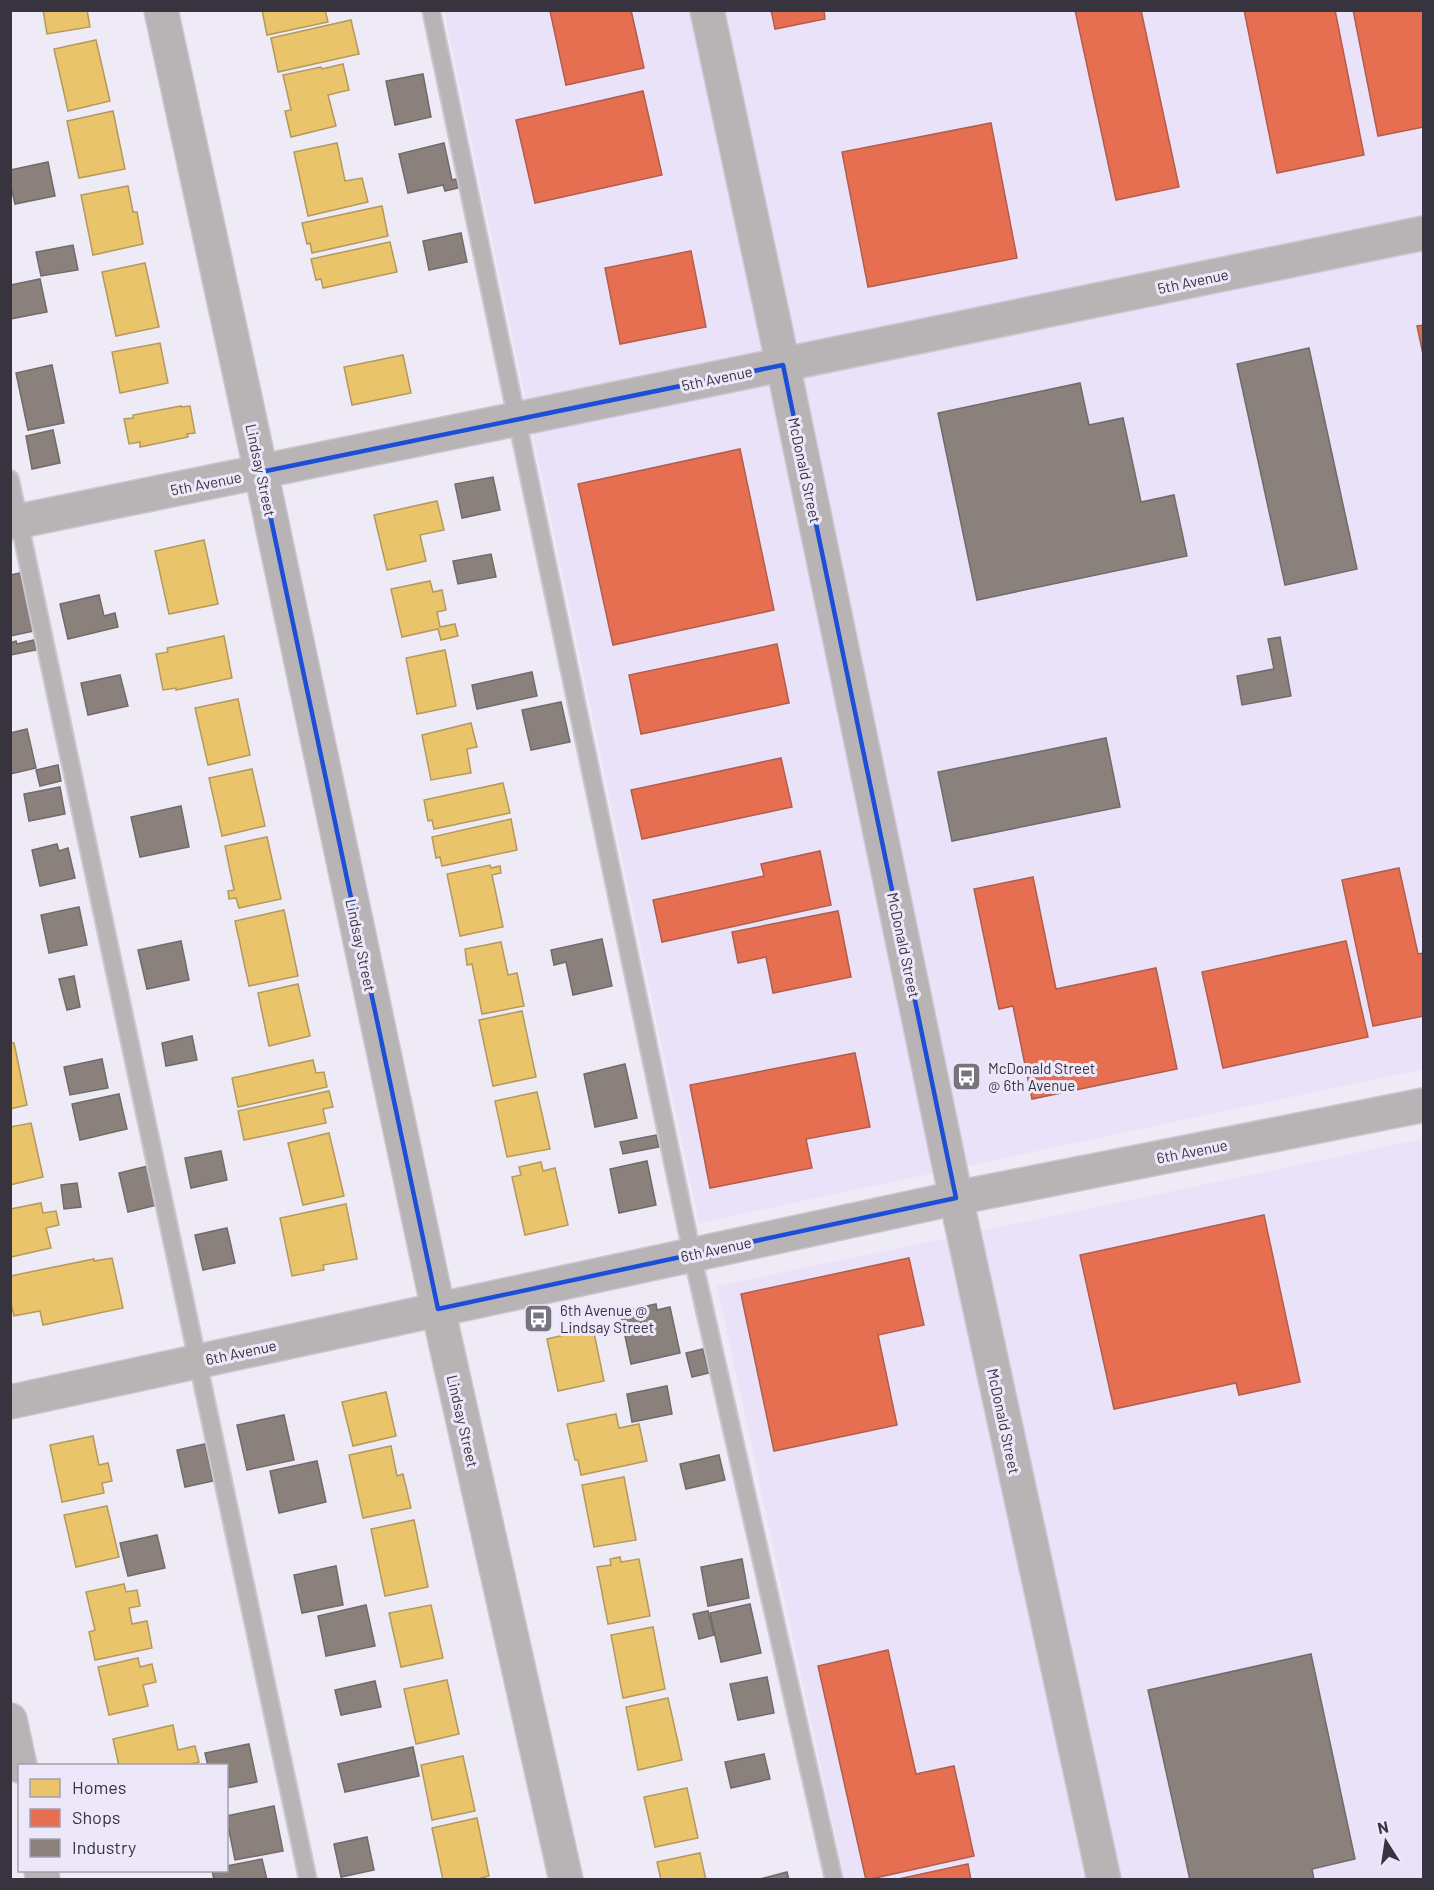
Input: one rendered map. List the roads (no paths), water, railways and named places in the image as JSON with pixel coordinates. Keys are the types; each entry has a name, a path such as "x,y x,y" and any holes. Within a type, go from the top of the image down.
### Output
{"street":[{"name":"Lindsay Street","path":"161,10 438,1309 566,1880"},
{"name":"McDonald Street","path":"707,10 956,1198 1104,1880"},
{"name":"5th Avenue","path":"15,522 1424,233"},
{"name":"6th Avenue","path":"10,1402 956,1198 1424,1105"},
{"path":"10,1720 20,1764"}],"lane":[{"path":"431,10 692,1254 834,1880"},
{"path":"10,479 15,522 199,1361 308,1880"}],"place":[{"name":"McDonald Street @ 6th Avenue","path":"967,1077"},
{"name":"6th Avenue @ Lindsay Street","path":"539,1319"}]}
